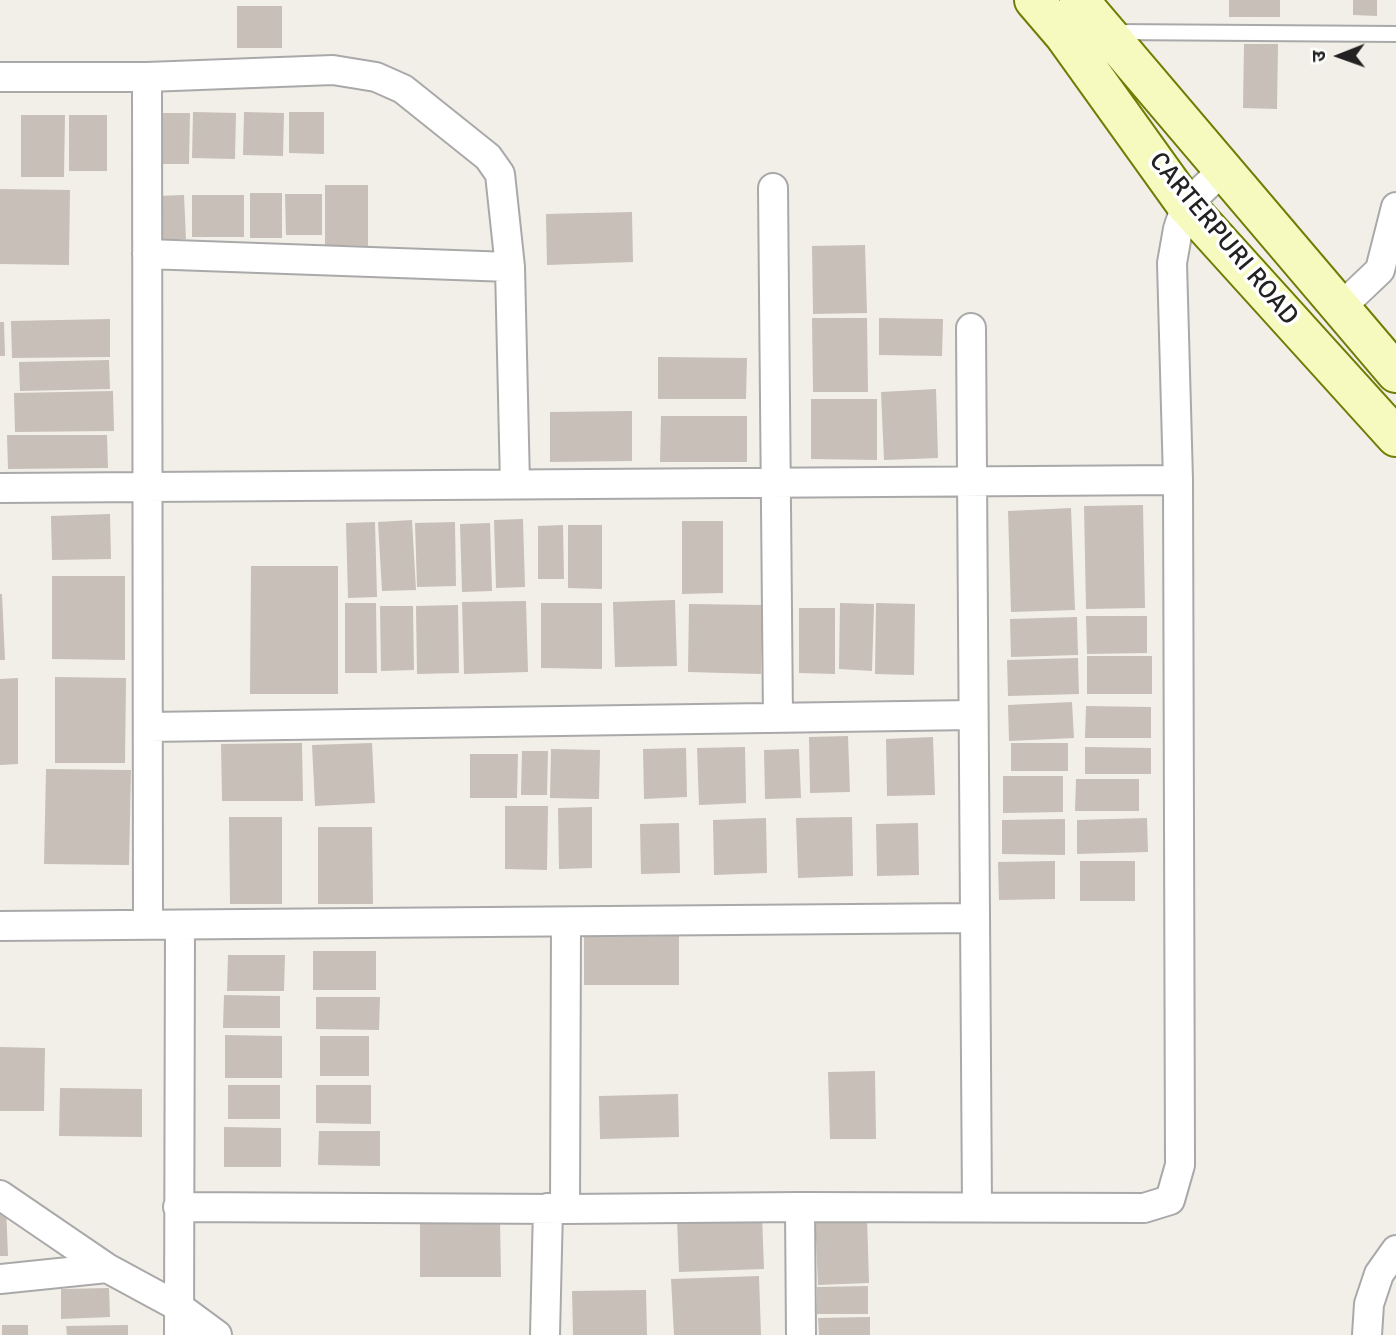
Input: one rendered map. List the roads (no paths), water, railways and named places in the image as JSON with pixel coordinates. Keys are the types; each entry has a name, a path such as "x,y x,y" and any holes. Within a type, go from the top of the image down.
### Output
{"main road":[{"name":"CARTERPURI ROAD","path":"1034,0 1064,35 1186,205 1396,437"},
{"name":"CARTERPURI ROAD","path":"1079,0 1396,373"}],"street":[{"path":"0,77 333,70 376,77 402,89 488,157 500,174 510,267 515,484"},
{"path":"147,76 148,925"},
{"path":"178,1207 1144,1208 1170,1200 1180,1165 1178,480 1172,263 1178,229 1186,205 1222,171"},
{"path":"773,188 778,718"},
{"path":"1340,308 1380,270 1396,207"},
{"path":"147,254 510,267"},
{"path":"971,328 977,1207"},
{"path":"0,488 1178,480"},
{"path":"148,727 973,715"},
{"path":"0,926 975,918"},
{"path":"545,1335 557,1209 566,922"},
{"path":"179,1335 180,925"},
{"path":"0,1195 107,1268 179,1307 217,1335"},
{"path":"800,1207 801,1335"},
{"path":"1367,1335 1370,1304 1379,1274 1396,1250"},
{"path":"0,1279 107,1268"}],"lane":[{"path":"1107,32 1396,34"}]}
